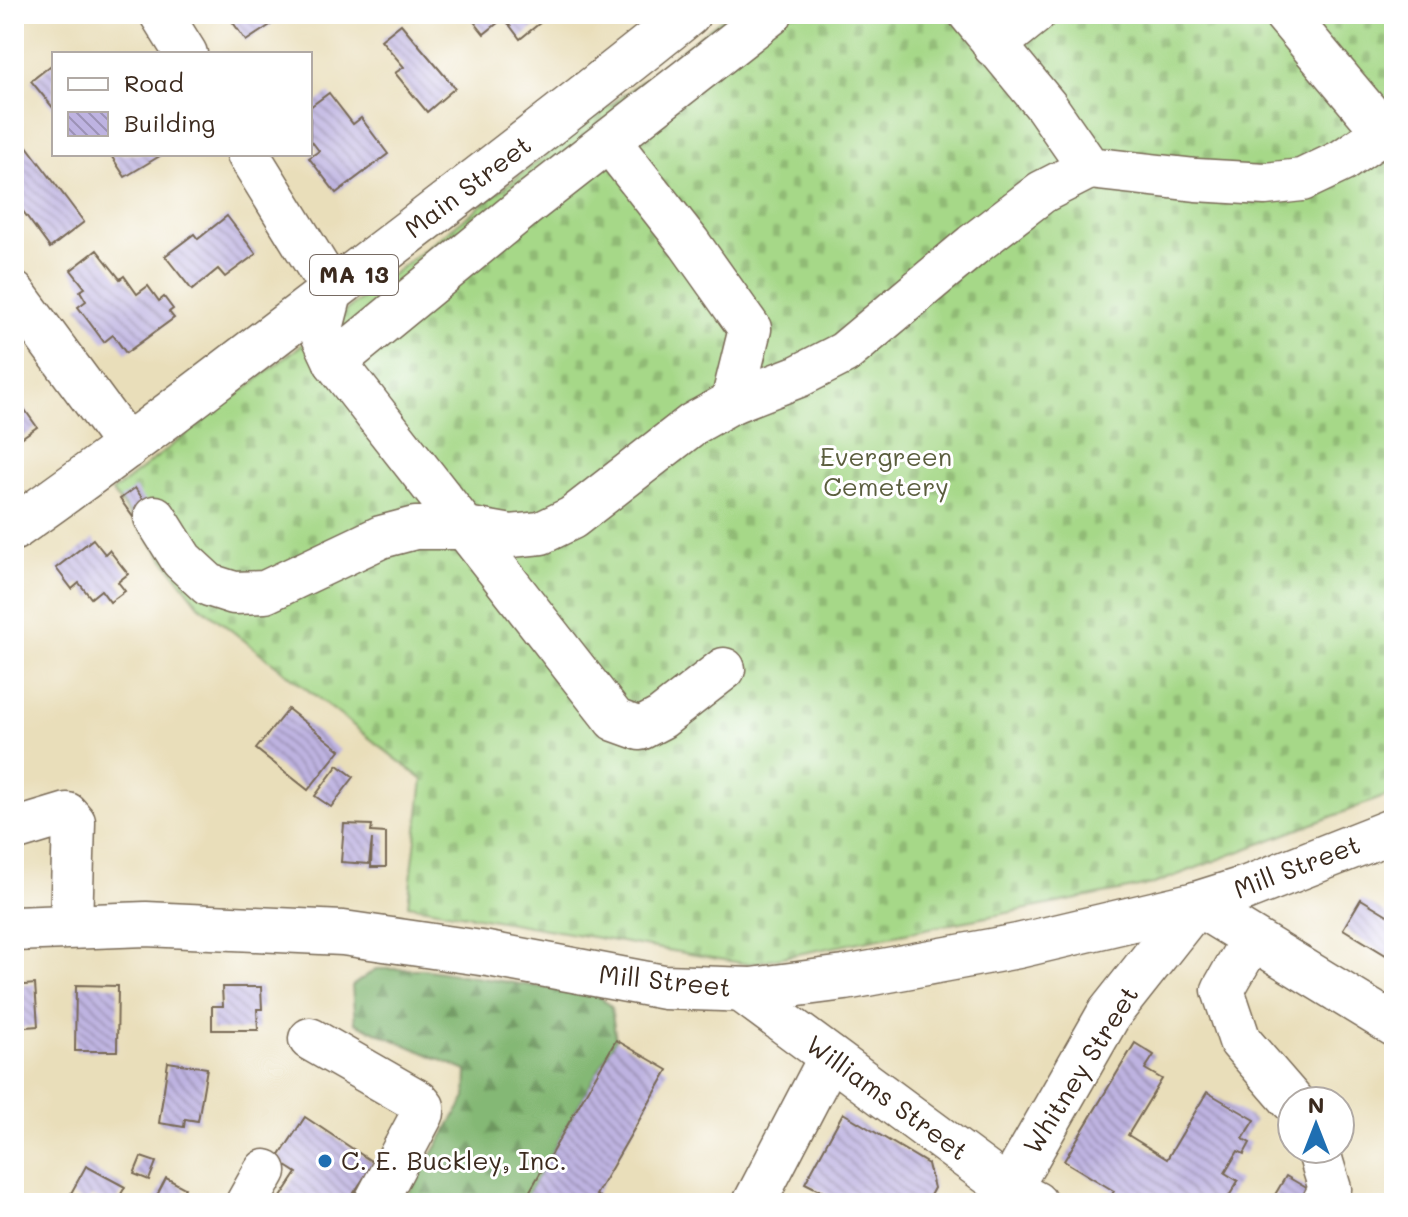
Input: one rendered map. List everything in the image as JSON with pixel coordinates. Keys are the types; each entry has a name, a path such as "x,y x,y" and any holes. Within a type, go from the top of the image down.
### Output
{"main road":[{"name":"Main Street","path":"14,528 128,447 565,113 688,14"},
{"name":"Mill Street","path":"14,929 146,924 343,933 488,954 664,987 740,990 845,978 993,951 1196,904 1247,888 1394,830"},
{"name":"Whitney Street","path":"1015,1198 1109,1014 1196,904"}],"street":[{"path":"161,14 185,52"},
{"path":"335,362 426,285 771,14"},
{"path":"1034,14 982,30 1046,106 1089,168"},
{"path":"155,517 182,560 209,585 234,593 265,592 381,537 415,528 466,528 511,536 541,533 572,518 693,424 732,402 799,376 844,353 973,245 1042,192 1089,168 1196,180 1251,183 1302,180 1342,161 1391,128 1285,14"},
{"path":"609,141 689,243 750,329 799,376"},
{"path":"249,156 332,290 321,332 335,362 615,720 640,729 661,718 724,669"},
{"path":"14,293 128,447"},
{"path":"732,402 750,329"},
{"path":"14,830 67,814 74,822 71,925"},
{"path":"1196,904 1394,1025"},
{"path":"1252,939 1223,990 1240,1041 1278,1085"},
{"name":"Williams Street","path":"740,990 1015,1198"},
{"path":"310,1039 418,1101 423,1107 423,1113 375,1203"},
{"path":"754,1203 830,1057"},
{"path":"1323,1165 1330,1189 1323,1203"}],"green space":[{"name":"Evergreen Cemetery","path":"728,14 1394,14 1394,793 1154,884 747,964 408,905 423,780 199,605 112,492"},
{"path":"376,969 422,969 599,996 611,1007 616,1040 523,1203 403,1203 466,1098 467,1071 355,1023 352,986"}],"building":[{"path":"227,14 287,14 246,41"},
{"path":"468,14 551,14 520,39 504,18 484,34"},
{"path":"401,24 455,88 427,112 395,73 404,67 381,40"},
{"path":"52,65 52,107 31,81"},
{"path":"329,93 353,124 361,118 388,154 336,193 309,158 319,151 312,142 312,106"},
{"path":"26,145 84,222 50,248 14,199 14,154"},
{"path":"111,156 160,156 125,177"},
{"path":"227,216 256,254 225,277 218,269 192,290 165,256 194,234 198,239"},
{"path":"97,250 120,279 124,276 137,294 148,286 159,301 164,297 173,309 169,312 174,318 126,353 113,335 104,342 78,307 86,301 80,291 85,288 71,270"},
{"path":"18,400 37,427 14,443 14,403"},
{"path":"135,488 148,506 133,517 120,499"},
{"path":"93,539 105,554 109,550 128,574 118,582 125,591 110,602 101,590 91,598 79,583 72,589 56,568"},
{"path":"288,709 340,750 308,790 256,749"},
{"path":"338,765 354,777 331,807 315,796"},
{"path":"344,824 372,825 371,832 386,833 386,867 371,867 372,839 369,864 341,862"},
{"path":"1361,899 1394,919 1394,960 1343,929"},
{"path":"35,984 38,1026 14,1028 14,986"},
{"path":"76,985 118,986 117,1051 75,1051"},
{"path":"222,987 261,987 262,1009 257,1009 258,1030 212,1030 212,1006 223,1006"},
{"path":"616,1040 668,1070 596,1195 611,1203 523,1203"},
{"path":"1135,1043 1154,1055 1145,1069 1162,1079 1128,1135 1167,1159 1207,1092 1255,1120 1243,1139 1250,1143 1244,1154 1238,1151 1225,1173 1238,1181 1225,1203 1118,1203 1110,1198 1114,1191 1064,1161"},
{"path":"168,1062 207,1068 198,1121 185,1119 184,1127 159,1123"},
{"path":"843,1113 928,1164 934,1188 926,1203 824,1203 829,1195 805,1183"},
{"name":"C. E. Buckley, Inc.","path":"305,1117 374,1163 347,1203 337,1198 334,1203 277,1203 297,1173 277,1160"},
{"path":"141,1157 156,1162 149,1180 134,1174"},
{"path":"86,1166 125,1187 116,1203 106,1203 92,1196 86,1203 70,1195"},
{"path":"1286,1176 1315,1193 1309,1203 1270,1203"},
{"path":"166,1178 185,1188 183,1191 205,1203 153,1203"}],"place":[{"name":"C. E. Buckley, Inc.","path":"325,1161"}]}
